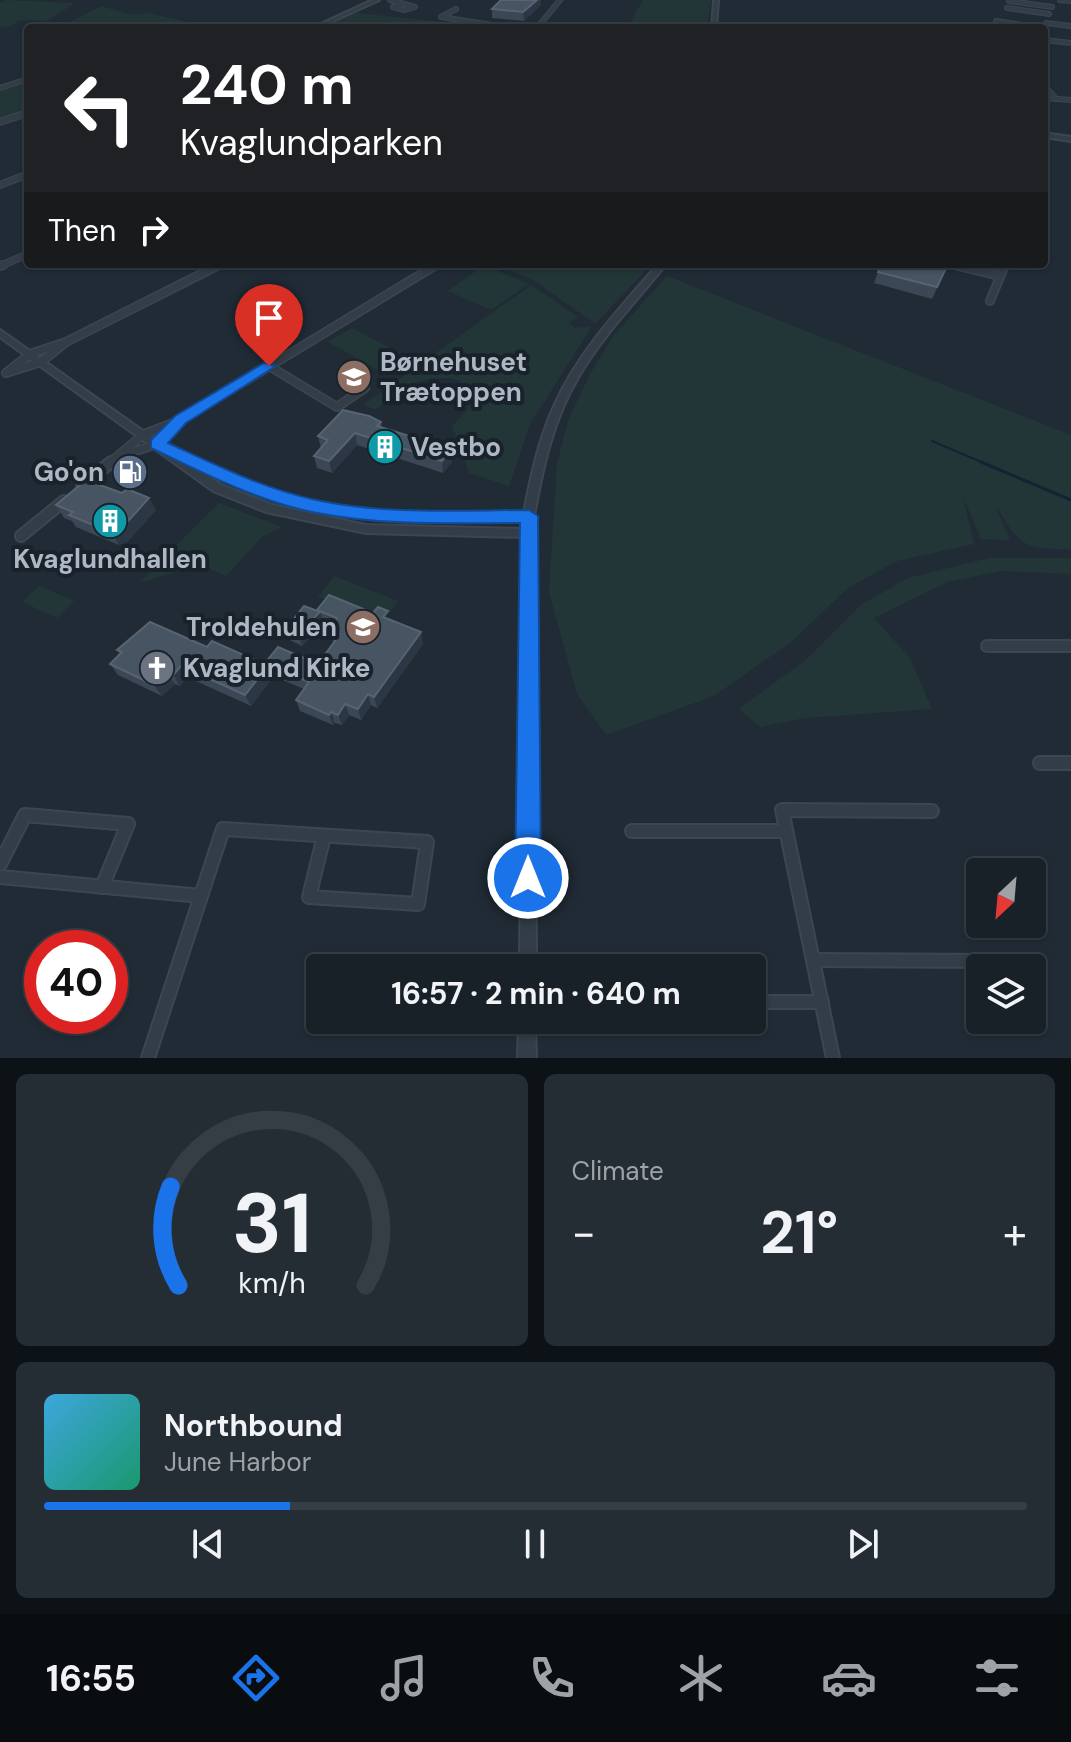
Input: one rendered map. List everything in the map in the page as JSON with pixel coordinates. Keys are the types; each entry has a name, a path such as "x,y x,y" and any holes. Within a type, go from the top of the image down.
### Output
{"street":[{"path":"323,24 375,0"},
{"path":"390,0 402,3 409,0"},
{"path":"540,24 560,0"},
{"path":"714,24 716,0"},
{"path":"1045,24 1054,0"},
{"path":"1060,0 1071,1"},
{"path":"1009,1 1052,7"},
{"path":"1007,8 1049,14"},
{"path":"456,9 441,17 488,24"},
{"path":"476,22 481,18"},
{"path":"996,21 1025,24"},
{"path":"1048,26 1071,26"},
{"path":"1048,40 1069,43 1071,50"},
{"path":"0,88 24,80"},
{"path":"1048,90 1056,99"},
{"path":"1048,98 1071,100"},
{"path":"0,122 24,114"},
{"path":"1048,136 1071,139"},
{"path":"0,185 24,176"},
{"path":"0,266 24,256"},
{"path":"3,375 30,354 66,342 213,268"},
{"path":"21,536 121,457 144,434 181,420 430,268"},
{"path":"528,954 529,516 538,461 560,397 603,330 658,268"},
{"path":"967,268 1000,276"},
{"path":"990,301 1003,268"},
{"path":"0,333 217,488 270,509 321,522 408,532 529,533"},
{"path":"3,375 41,362 66,342"},
{"path":"269,366 337,407 365,388"},
{"path":"162,447 181,420"},
{"path":"121,457 162,447 243,484 315,506 386,516 529,516"},
{"path":"987,646 1071,646"},
{"path":"1040,763 1071,763"},
{"path":"833,1058 782,810 932,811"},
{"path":"0,864 25,815 128,824 102,887"},
{"path":"148,1058 223,829 427,842 418,904 309,897 324,836"},
{"path":"632,831 786,831"},
{"path":"0,877 201,896"},
{"path":"813,960 966,961"},
{"path":"766,1002 822,1002"},
{"path":"527,1034 527,1058"}],"green space":[{"path":"6,0 75,3 47,21 20,20 9,27 0,26 0,3"},
{"path":"643,0 711,0 708,24 629,24"},
{"path":"101,6 132,15 147,13 198,24 62,24"},
{"path":"356,13 464,24 332,24"},
{"path":"24,81 24,112 0,120 0,89"},
{"path":"480,268 491,268 529,284 491,310 448,291"},
{"path":"504,268 648,268 595,324 535,281"},
{"path":"667,276 1071,435 1071,550 1041,548 1024,542 1011,530 995,505 1010,540 981,539 963,497 974,544 897,561 848,588 791,642 714,696 606,735 577,694 549,592 557,463 569,418 590,374 614,335"},
{"path":"531,285 578,317 569,322 575,328 592,326 529,426 509,486 469,473 452,426 468,409 472,397 460,381 447,378 425,380 405,389 376,410 363,405"},
{"path":"352,328 409,358 385,374 328,342"},
{"path":"219,503 282,527 262,537 226,576 201,565 139,583"},
{"path":"989,558 1071,558 1071,574 1003,571 947,582 874,618 910,658 932,709 805,718 760,727 739,709 807,659 862,604 908,578"},
{"path":"334,576 398,601 384,620 318,597"},
{"path":"39,586 74,601 57,618 22,602"}],"building":[{"path":"501,0 537,0 523,12 492,9"},
{"path":"880,268 946,268 937,287 878,272"},
{"path":"343,410 381,422 377,426 451,449 442,461 355,433 329,461 314,456 328,440 318,436"},
{"name":"Kvaglundhallen","path":"86,480 122,493 127,489 149,498 120,530 112,533 69,515 73,512 56,505"},
{"path":"329,595 373,613 378,607 388,611 383,617 421,632 374,697 368,694 358,709 345,704 338,715 331,712 329,715 296,700 309,682 265,663 278,647 318,664 340,634 329,630 337,618 317,610"},
{"path":"304,606 320,612 298,634 286,629"},
{"path":"150,622 207,647 212,641 268,666 245,695 181,666 173,675 168,673 154,685 110,664 122,652 117,650"}],"waterway":[{"path":"932,441 986,464"},
{"path":"981,462 1071,500"}],"place":[{"name":"Børnehuset Trætoppen","path":"354,377"},
{"name":"Vestbo","path":"385,447"},
{"name":"Go'on","path":"130,472"},
{"name":"Kvaglundhallen","path":"110,521"},
{"name":"Troldehulen","path":"363,627"},
{"name":"Kvaglund Kirke","path":"157,668"}],"route":[{"path":"269,366 181,420 157,444 243,484 315,506 386,516 529,516 528,878"}]}
